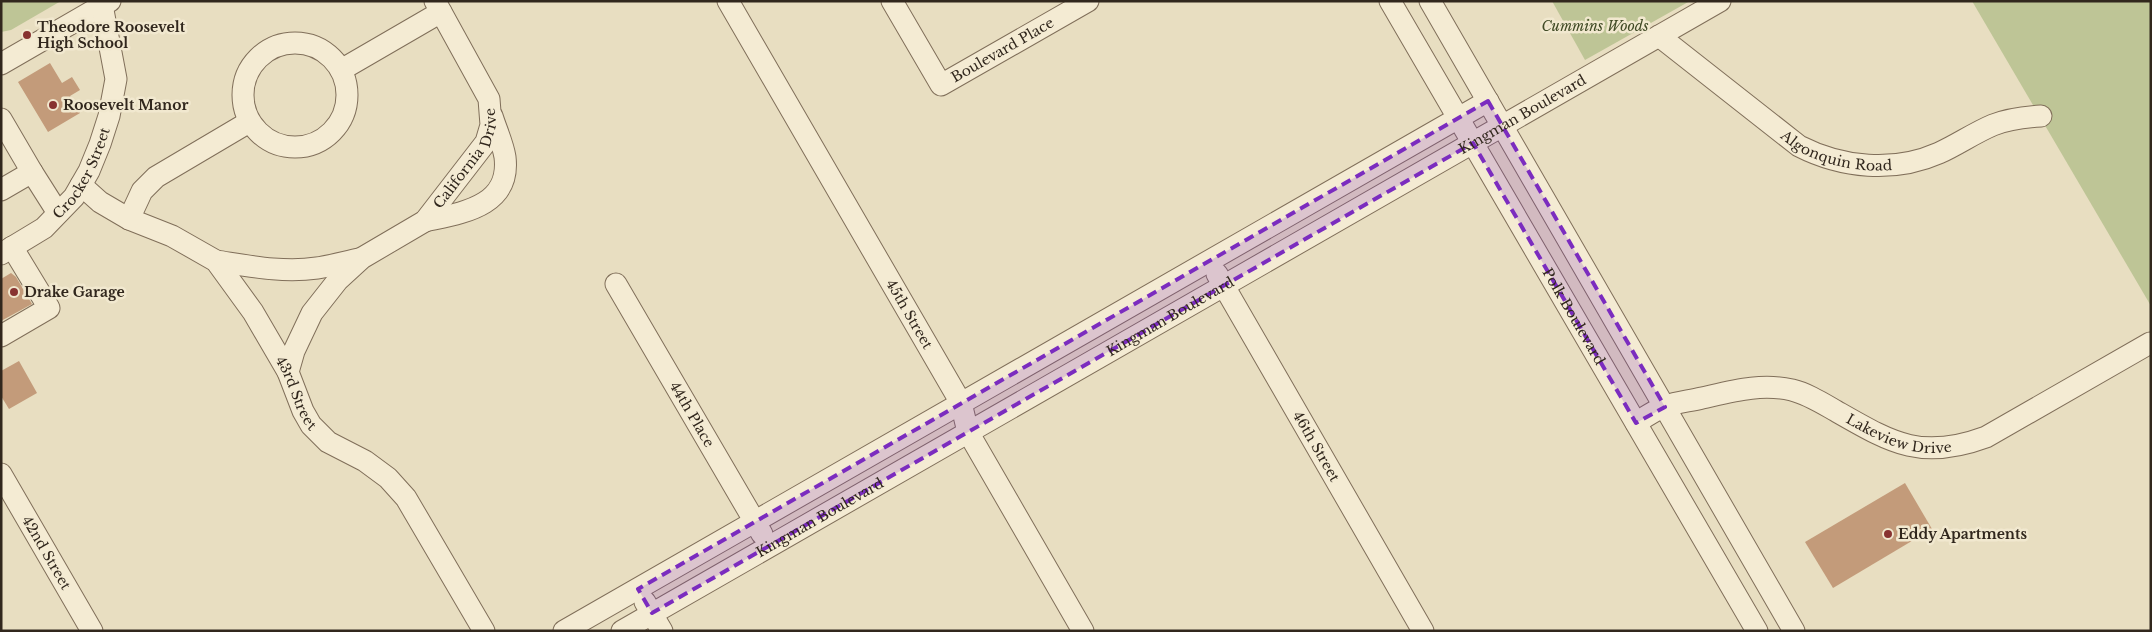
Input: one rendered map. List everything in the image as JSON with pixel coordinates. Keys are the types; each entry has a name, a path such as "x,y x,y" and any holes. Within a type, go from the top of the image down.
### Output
{"street":[{"name":"45th Street","path":"728,1 961,403 968,432 1083,631"},
{"name":"Boulevard Place","path":"892,1 941,85 1088,1"},
{"name":"Polk Boulevard","path":"1390,1 1754,627"},
{"path":"1430,1 1794,631"},
{"name":"Kingman Boulevard","path":"622,631 657,622 769,546 1720,1"},
{"path":"1,64 106,3"},
{"name":"Crocker Street","path":"7,251 44,228 74,197 100,144 109,116 116,79 106,3"},
{"path":"342,70 438,6"},
{"name":"California Drive","path":"288,372 294,351 312,313 338,280 362,258 425,221 486,142 491,125 489,99 438,6"},
{"name":"Algonquin Road","path":"1660,36 1799,146 1843,163 1874,166 1923,159 1994,125 2024,117 2041,116"},
{"path":"290,43 307,44 324,51 337,62 342,70 348,95 342,118 333,131 320,141 305,147 290,148 274,144 261,136 250,122 244,110 243,84 249,69 259,56 274,47 290,43"},
{"name":"Kingman Boulevard","path":"564,631 1488,101"},
{"path":"425,221 481,206 496,194 504,176 505,157 491,111"},
{"path":"1,119 58,213"},
{"path":"129,219 142,191 156,177 250,122"},
{"path":"1,190 32,172"},
{"name":"43rd Street","path":"81,185 100,202 129,219 172,236 216,261 253,312 288,372 303,411 311,425 328,442 365,461 388,478 406,498 484,631"},
{"path":"1,336 49,308 7,251"},
{"name":"California Drive","path":"216,261 272,270 295,270 318,268 362,258"},
{"name":"46th Street","path":"1209,261 1423,631"},
{"name":"44th Place","path":"616,284 769,546"},
{"name":"Lakeview Drive","path":"1636,422 1665,407 1748,387 1771,386 1794,391 1815,399 1884,438 1913,447 1938,449 1962,446 1986,437 2150,343"},
{"name":"42nd Street","path":"1,474 92,631"},
{"path":"638,588 657,622"},
{"path":"1754,627 1780,606"}],"highlighted area":[{"path":"1488,101 1665,407 1636,423 1473,143 652,613 638,589"}],"green space":[{"path":"1,1 61,1 11,30 1,32"},
{"name":"Cummins Woods","path":"1552,1 1690,1 1585,60"},
{"path":"1972,1 2151,1 2151,306"}],"building":[{"name":"Roosevelt Manor","path":"50,63 62,83 72,77 80,90 70,96 80,113 48,132 18,82"},
{"name":"Drake Garage","path":"11,273 16,277 32,304 1,321 1,279"},
{"path":"19,361 37,393 9,409 1,396 1,371"},
{"name":"Eddy Apartments","path":"1905,483 1932,529 1833,588 1805,542"}],"place":[{"name":"Theodore Roosevelt High School","path":"27,35"},
{"name":"Roosevelt Manor","path":"53,105"},
{"name":"Drake Garage","path":"14,292"},
{"name":"Eddy Apartments","path":"1888,534"}]}
